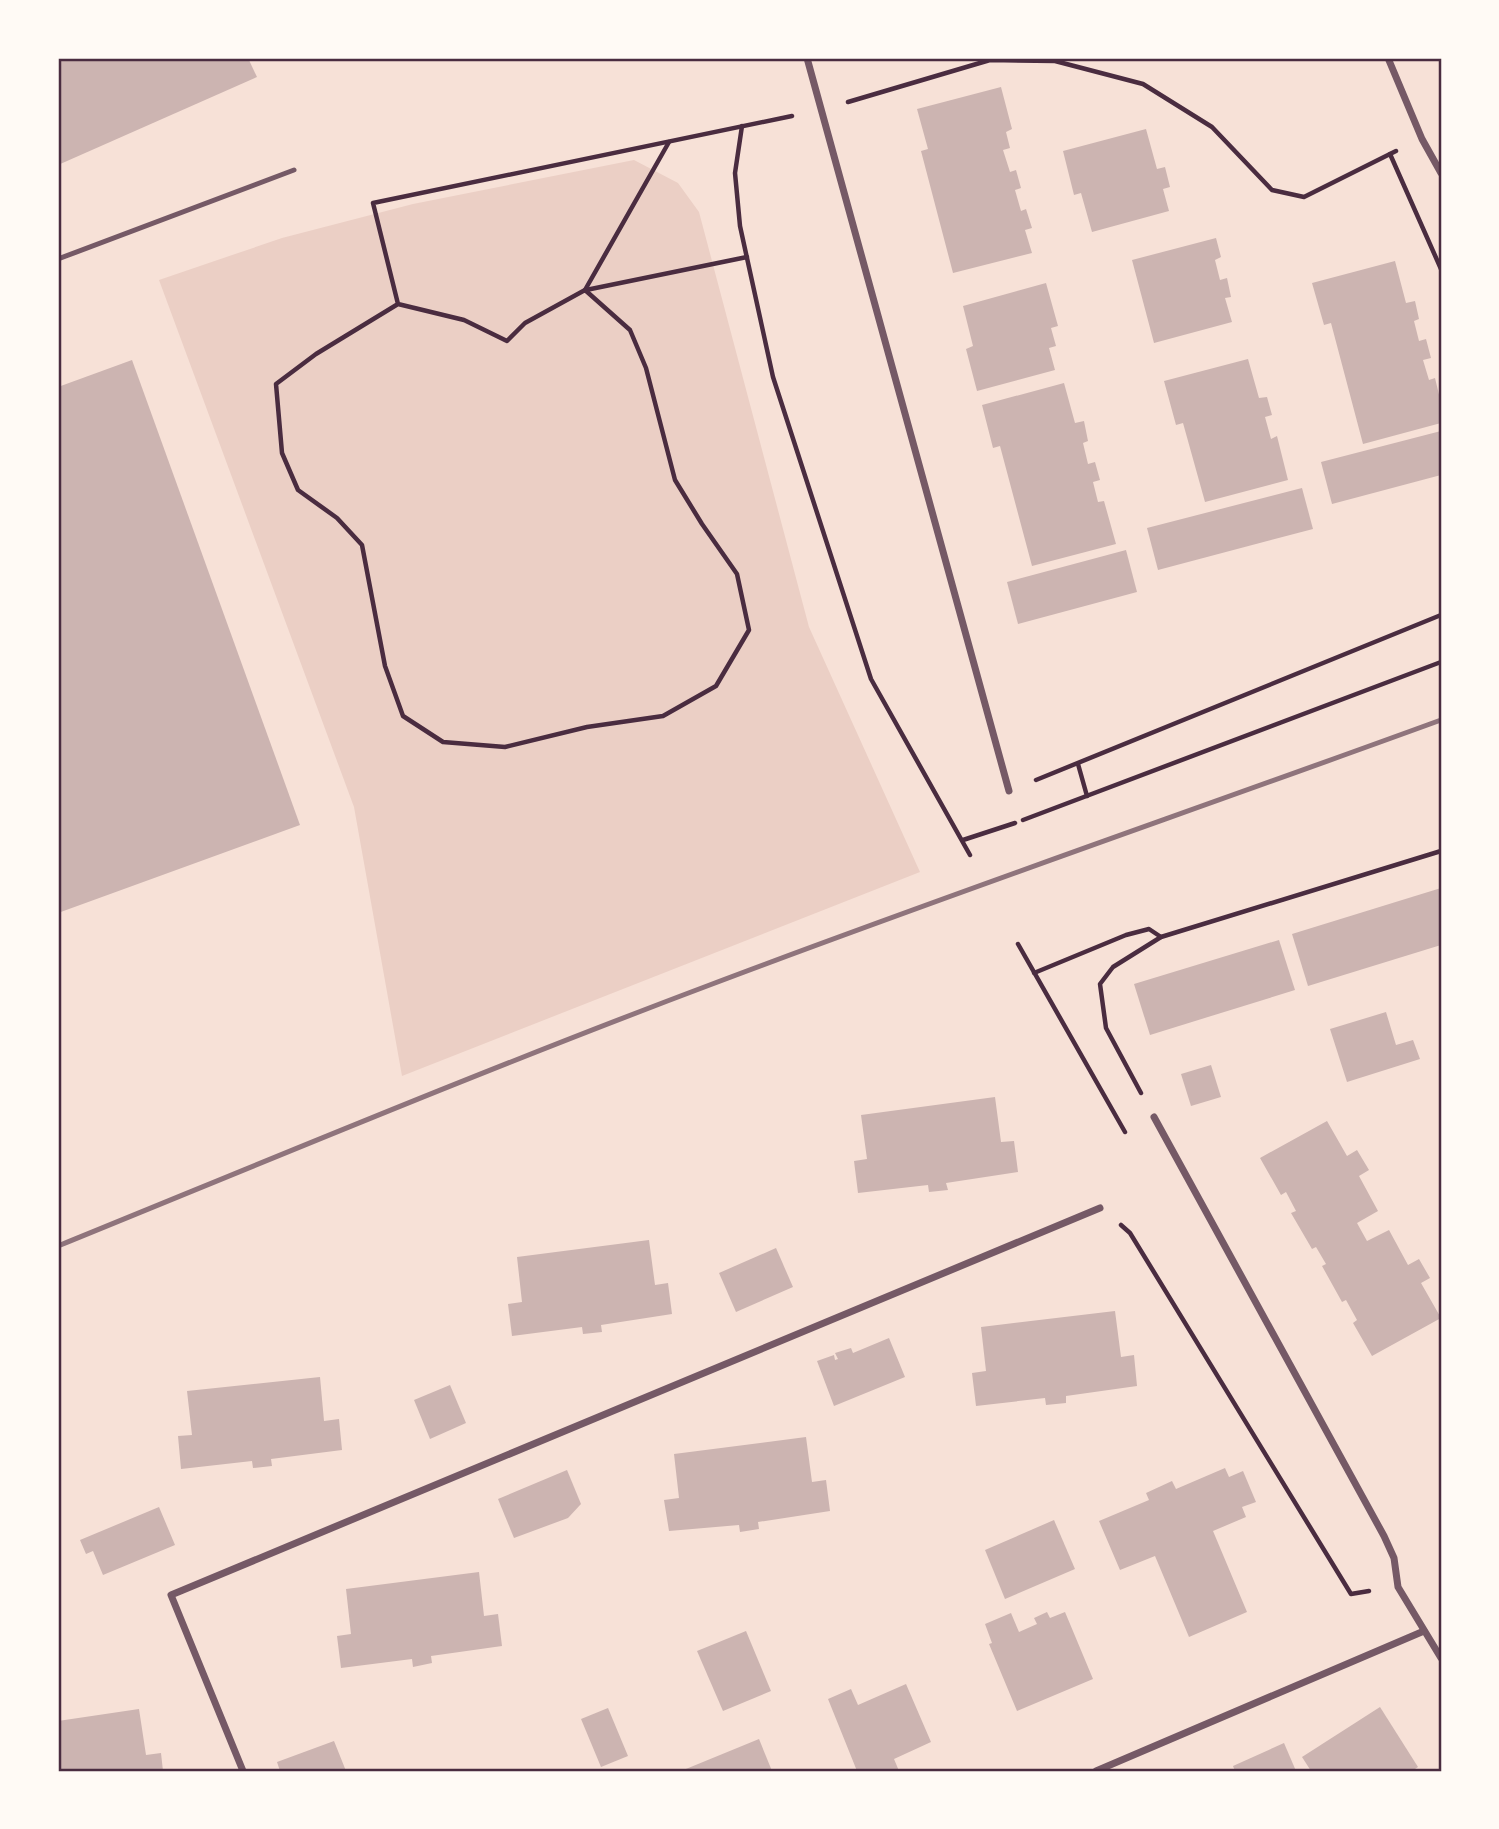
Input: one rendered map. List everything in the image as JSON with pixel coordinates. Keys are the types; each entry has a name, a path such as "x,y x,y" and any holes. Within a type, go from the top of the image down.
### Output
{"street":[{"path":"807,58 1009,791"},
{"path":"1388,58 1422,139 1441,173"},
{"path":"1154,1117 1384,1536 1394,1558 1398,1587 1424,1631 1438,1645 1441,1658"},
{"path":"243,1771 171,1595 1100,1208"},
{"path":"1096,1771 1424,1631"}],"lane":[{"path":"58,259 294,170"}],"path":[{"path":"398,304 373,203 822,110 990,60 1055,61 1143,84 1212,127 1272,190 1304,197 1422,139"},
{"path":"742,126 735,173 740,226 773,377 871,678 970,855"},
{"path":"585,290 670,141"},
{"path":"1390,154 1441,269"},
{"path":"585,290 630,330 646,368 675,480 737,574 750,630 716,686 663,716 587,727 505,747 443,742 403,716 385,666 362,545 337,518 298,490 282,453 276,384 316,354 398,304 464,320 507,341 526,323 585,290 747,257"},
{"path":"1009,791 1441,615"},
{"path":"1069,804 1441,662"},
{"path":"1078,764 1087,796"},
{"path":"1154,1117 1106,1028 1100,984 1113,967 1161,937 1441,851"},
{"path":"1034,973 1126,935 1149,929 1161,937"},
{"path":"1100,1208 1130,1233 1351,1594 1398,1587"}],"shaded area":[{"path":"634,160 678,183 699,212 809,627 920,872 402,1076 354,807 159,280 282,238 413,204"}],"building":[{"path":"58,58 248,58 257,77 58,165"},
{"path":"1001,87 1012,129 1006,132 1010,148 1003,150 1010,172 1016,170 1021,188 1015,190 1021,211 1026,209 1032,228 1025,230 1032,253 953,273 921,151 928,149 917,109"},
{"path":"1146,129 1157,169 1165,167 1170,187 1163,189 1169,211 1092,232 1081,193 1074,195 1063,151"},
{"path":"1216,238 1221,257 1215,260 1220,280 1227,278 1231,297 1225,298 1232,322 1154,343 1132,260"},
{"path":"1395,261 1406,303 1415,301 1419,319 1414,321 1419,341 1426,339 1431,358 1423,360 1429,380 1435,378 1441,403 1441,423 1363,444 1331,323 1324,325 1312,283"},
{"path":"1046,283 1058,326 1051,328 1056,346 1049,348 1055,370 977,391 966,349 973,346 963,306"},
{"path":"1248,359 1259,398 1267,397 1272,415 1265,417 1271,439 1277,436 1288,480 1205,502 1183,423 1176,425 1164,381"},
{"path":"132,360 300,825 58,913 58,387"},
{"path":"1064,383 1075,423 1084,421 1088,441 1083,443 1088,464 1095,462 1100,480 1093,482 1098,502 1104,501 1116,544 1032,566 1000,446 993,448 982,405"},
{"path":"1441,431 1441,475 1332,504 1321,462"},
{"path":"1302,488 1313,529 1158,570 1147,528"},
{"path":"1126,550 1137,592 1018,624 1007,582"},
{"path":"1441,888 1441,945 1308,986 1292,934"},
{"path":"1279,940 1295,990 1150,1035 1134,984"},
{"path":"1386,1012 1396,1045 1413,1040 1420,1059 1347,1082 1330,1029"},
{"path":"1211,1065 1221,1097 1191,1106 1181,1074"},
{"path":"995,1097 1001,1142 1014,1141 1018,1172 946,1183 948,1190 929,1192 928,1185 858,1193 854,1161 867,1159 861,1115"},
{"path":"1327,1121 1347,1156 1357,1150 1369,1170 1359,1176 1378,1211 1357,1223 1367,1241 1389,1230 1408,1265 1419,1259 1430,1278 1421,1283 1441,1318 1372,1356 1353,1323 1357,1320 1346,1300 1342,1302 1322,1266 1326,1264 1316,1247 1312,1249 1291,1213 1296,1211 1286,1192 1281,1195 1260,1158"},
{"path":"649,1240 655,1285 668,1283 672,1314 601,1325 602,1332 583,1334 582,1327 512,1336 508,1304 522,1302 517,1257"},
{"path":"776,1248 793,1287 736,1312 719,1273"},
{"path":"1115,1311 1121,1357 1134,1355 1137,1386 1066,1396 1066,1403 1046,1405 1045,1398 976,1406 972,1373 986,1371 981,1327"},
{"path":"889,1338 905,1377 834,1406 817,1361 834,1355 835,1360 838,1359 835,1353 851,1348 853,1353"},
{"path":"320,1377 324,1421 339,1419 342,1450 271,1459 272,1466 253,1468 252,1461 181,1469 178,1436 192,1435 187,1391"},
{"path":"450,1385 466,1423 430,1439 414,1400"},
{"path":"806,1437 812,1482 826,1480 830,1511 758,1522 759,1529 740,1532 739,1525 669,1531 664,1500 679,1498 674,1454"},
{"path":"1225,1468 1229,1477 1243,1471 1256,1502 1242,1507 1246,1517 1213,1531 1247,1612 1189,1637 1155,1556 1120,1570 1099,1521 1149,1500 1146,1493 1172,1481 1176,1489"},
{"path":"567,1470 581,1504 568,1518 514,1538 498,1499"},
{"path":"159,1507 175,1545 103,1575 93,1551 86,1554 80,1540"},
{"path":"1054,1520 1075,1569 1005,1599 985,1550"},
{"path":"479,1572 484,1616 498,1614 502,1646 431,1656 432,1663 413,1667 412,1659 341,1668 337,1636 351,1634 346,1589"},
{"path":"1047,1612 1050,1618 1065,1612 1093,1679 1017,1711 989,1644 992,1643 985,1624 1011,1613 1019,1632 1037,1624 1034,1618"},
{"path":"746,1631 771,1691 723,1711 697,1651"},
{"path":"906,1684 931,1742 894,1759 899,1771 857,1771 828,1699 851,1689 858,1705"},
{"path":"1380,1707 1418,1767 1412,1771 1311,1771 1302,1757"},
{"path":"608,1708 628,1756 601,1767 581,1719"},
{"path":"139,1709 146,1755 161,1753 163,1771 58,1771 58,1721"},
{"path":"759,1739 772,1771 681,1771"},
{"path":"334,1741 346,1771 280,1771 277,1762"},
{"path":"1284,1743 1296,1771 1235,1771 1233,1766"}],"railway":[{"path":"58,1246 625,1017 890,918 1441,720"}]}
